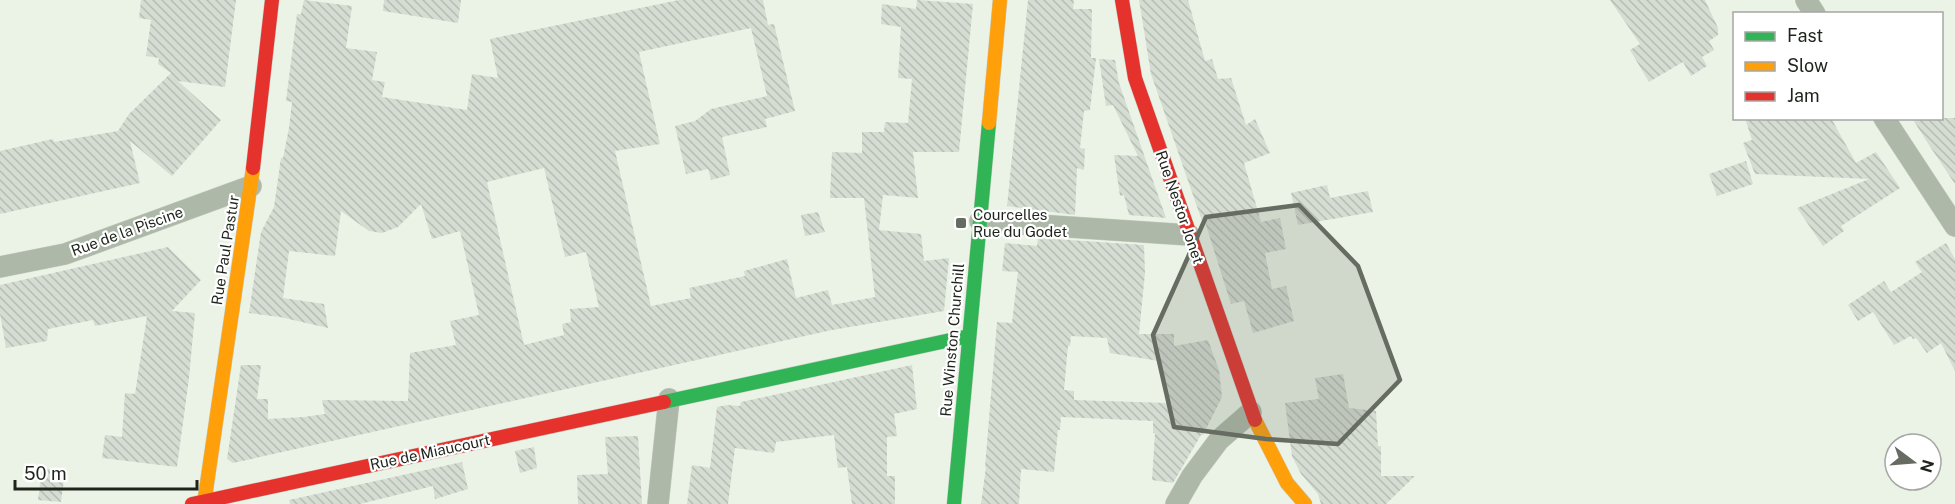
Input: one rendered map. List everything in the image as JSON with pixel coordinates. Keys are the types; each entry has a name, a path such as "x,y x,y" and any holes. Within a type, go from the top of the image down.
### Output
{"street":[{"name":"Rue Paul Pastur","path":"200,503 251,186 272,0"},
{"name":"Rue Winston Churchill","path":"954,504 1000,0"},
{"name":"Rue Nestor Jonet","path":"1122,0 1135,78 1251,411 1287,483 1305,504"},
{"path":"1885,120 1955,226"},
{"name":"Rue de la Piscine","path":"0,267 64,254 251,186"},
{"path":"980,221 1189,235"},
{"name":"Rue de Miaucourt","path":"200,503 669,399 969,336"},
{"path":"658,504 669,399"},
{"path":"1176,504 1192,476 1219,440 1251,411"}],"highlighted area":[{"path":"1299,205 1358,266 1400,380 1338,444 1266,439 1174,427 1153,335 1206,217"}],"building":[{"path":"141,0 236,0 225,87 178,81 221,120 172,176 130,141 140,183 0,214 0,151 53,139 54,142 118,131 129,114 171,73 158,64 159,58 146,56 151,20 139,18"},
{"path":"304,0 352,6 346,48 377,52 372,80 385,82 382,97 467,110 472,74 498,78 490,39 679,0 763,0 768,25 774,24 795,111 765,119 767,127 722,137 730,175 711,180 708,169 686,174 675,126 695,121 711,109 767,96 751,28 639,52 660,144 615,151 651,306 691,298 689,288 745,276 744,271 787,259 796,298 828,290 832,305 875,297 864,198 830,198 832,152 862,153 862,132 884,132 885,122 908,123 912,79 898,78 901,27 881,24 882,4 916,9 917,0 973,4 959,152 913,152 918,198 883,195 879,230 921,234 924,261 949,258 944,311 832,330 233,463 227,459 241,365 261,365 257,399 268,399 268,419 325,414 322,400 408,401 410,353 456,345 450,321 479,315 460,231 432,239 421,204 398,227 382,233 369,231 341,211 335,256 289,251 283,298 324,304 328,328 280,317 249,313 261,232 274,207 281,158 283,158 289,128 292,102 286,101 297,14 301,14","holes":["544,168 565,257 586,252 599,307 570,309 571,322 562,324 564,335 524,345 487,182"]},
{"path":"384,0 461,0 458,23 383,11"},
{"path":"1028,0 1074,0 1073,9 1092,9 1091,58 1096,58 1090,110 1084,111 1080,148 1085,149 1084,170 1077,168 1075,215 1007,206"},
{"path":"1139,0 1188,0 1205,61 1212,59 1218,79 1231,78 1246,125 1255,119 1270,153 1244,163 1261,222 1280,218 1286,249 1265,253 1272,289 1286,286 1294,321 1253,333 1244,301 1231,304 1205,222 1202,221 1151,74"},
{"path":"1610,0 1705,0 1718,28 1718,35 1709,41 1714,50 1702,57 1707,66 1691,76 1683,62 1649,82 1630,50 1640,44"},
{"path":"1099,59 1115,60 1119,83 1166,218 1129,215 1124,195 1120,196 1114,155 1138,156 1113,105 1106,106"},
{"path":"1955,118 1955,184 1913,120"},
{"path":"1746,120 1832,120 1856,163 1876,152 1900,188 1841,226 1844,231 1823,246 1797,208 1869,179 1755,174 1743,143 1752,140"},
{"path":"1746,161 1753,184 1717,196 1709,174"},
{"path":"1327,185 1330,198 1368,191 1373,212 1298,225 1291,193"},
{"path":"818,212 825,232 805,236 801,215"},
{"path":"1038,238 1144,245 1145,273 1139,334 1174,334 1174,346 1208,340 1219,370 1222,397 1203,435 1173,483 1152,480 1155,433 1153,433 1153,421 1061,417 1054,472 1021,469 1019,504 981,504 997,322 1012,323 1018,272 1002,271 1005,243 1037,246","holes":["1071,336 1107,338 1110,353 1159,361 1167,403 1074,400 1074,391 1064,390"]},
{"path":"1946,243 1955,259 1955,371 1941,343 1927,353 1916,338 1913,339 1911,336 1894,345 1873,312 1858,321 1848,305 1884,281 1891,292 1922,272 1915,262"},
{"path":"168,247 201,280 172,311 195,313 177,467 102,458 105,435 122,437 125,393 135,394 147,316 95,326 93,320 48,329 47,341 6,348 0,314 0,285"},
{"path":"912,365 917,409 894,414 897,436 887,437 887,476 895,476 895,504 852,504 847,467 838,468 834,435 776,442 774,453 735,448 728,504 687,504 692,465 710,468 717,407 740,406 741,402"},
{"path":"1343,374 1349,408 1376,411 1378,446 1381,446 1381,476 1415,476 1386,504 1321,504 1318,494 1301,474 1292,456 1285,403 1319,399 1315,378"},
{"path":"638,436 642,504 578,504 577,475 608,474 605,437"},
{"path":"534,447 537,468 520,473 515,451"},
{"path":"462,462 468,489 435,499 433,486 360,504 290,504 289,500"},
{"path":"42,468 65,471 61,502 38,500"}],"traffic: fast":[{"path":"954,504 989,123"},
{"path":"664,402 969,336"}],"traffic: slow":[{"path":"989,123 1000,0"},
{"path":"204,504 253,168"},
{"path":"1255,420 1287,483 1305,504"}],"traffic: jam":[{"path":"253,168 272,0"},
{"path":"1122,0 1135,78 1255,420"},
{"path":"192,504 664,402"}],"place":[{"name":"Courcelles Rue du Godet","path":"961,223"}]}
